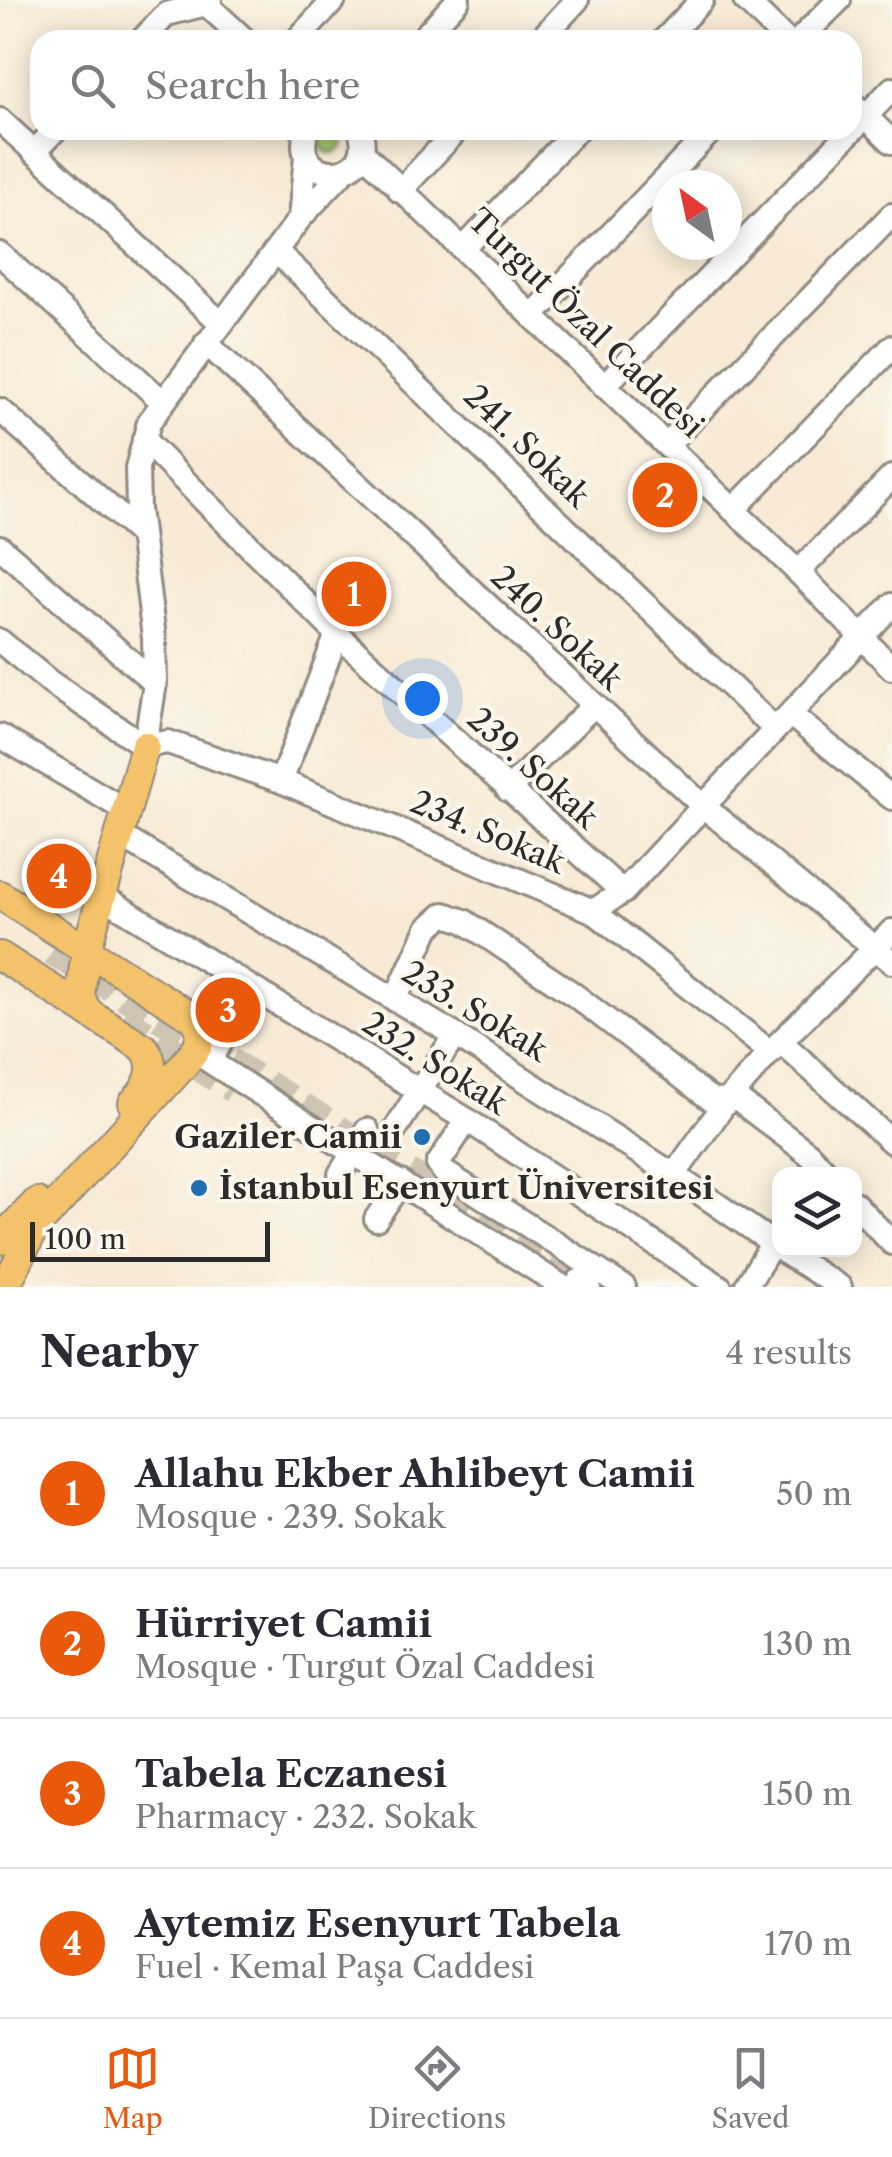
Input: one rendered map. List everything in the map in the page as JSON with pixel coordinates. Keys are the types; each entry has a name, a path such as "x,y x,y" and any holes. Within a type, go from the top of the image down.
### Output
{"main road":[{"path":"87,1011 80,996 80,982 95,968 104,905 144,746"},
{"path":"48,957 104,905 150,776 144,746"},
{"path":"0,896 87,1011 144,1048 163,1056 184,1039 186,1013"},
{"path":"0,917 48,957"},
{"path":"0,940 48,957"},
{"path":"0,956 96,958 186,1013 201,1031 198,1046 182,1068 34,1229 5,1287"},
{"path":"0,1240 140,1095 152,1072 152,1058 144,1048"}],"street":[{"path":"306,30 334,0"},
{"path":"430,30 458,0"},
{"path":"550,30 578,0"},
{"path":"674,30 702,0"},
{"path":"745,0 776,30"},
{"path":"810,30 840,0"},
{"path":"147,30 159,7 207,1 235,30"},
{"path":"862,108 892,89"},
{"path":"862,113 892,142"},
{"path":"0,120 221,324"},
{"path":"34,152 45,140"},
{"path":"304,140 318,169 344,171"},
{"path":"300,218 304,140"},
{"path":"400,192 448,140"},
{"path":"463,249 568,140"},
{"path":"532,316 702,140"},
{"path":"604,386 831,140"},
{"path":"0,641 51,683 144,746 154,683 154,638 137,468 149,422 300,218 358,160 360,141"},
{"name":"Turgut Özal Caddesi","path":"360,141 400,192 667,445 892,668"},
{"path":"667,445 892,215"},
{"name":"241. Sokak","path":"277,252 783,722 892,798"},
{"path":"0,254 162,401"},
{"name":"240. Sokak","path":"206,343 702,806 883,955"},
{"path":"733,510 892,348"},
{"path":"0,410 141,535"},
{"name":"239. Sokak","path":"144,440 336,634 623,892"},
{"path":"798,572 892,476"},
{"path":"0,547 154,683"},
{"path":"594,911 623,892 892,605"},
{"path":"280,781 336,634"},
{"path":"508,790 593,706"},
{"path":"0,736 127,811"},
{"name":"234. Sokak","path":"144,746 168,742 280,781 594,911 775,1047 892,1142"},
{"name":"233. Sokak","path":"129,842 454,1034 772,1243"},
{"name":"232. Sokak","path":"104,905 467,1120 720,1287"},
{"path":"394,1000 428,928 444,914 464,921 574,994 713,1101 738,1100 821,1167"},
{"path":"674,1176 726,1102 775,1047 883,955 892,930"},
{"path":"186,1013 231,1040 209,1061 372,1146 401,1182 480,1234 575,1281 624,1287"},
{"path":"340,1174 372,1146 418,1090 454,1034"},
{"path":"467,1120 436,1173 488,1210 480,1234"},
{"path":"438,1164 575,1281"},
{"path":"376,1219 401,1182"},
{"path":"862,1211 892,1243"},
{"path":"480,1234 501,1218 572,1261 575,1281"},
{"path":"746,1287 772,1254"},
{"name":"233. Sokak","path":"794,1257 840,1287"}],"green space":[{"path":"320,140 344,140 341,150 332,153 323,150 320,141"}],"tunnel":[{"path":"52,951 593,1287"},
{"path":"122,1018 233,1089"}],"place":[{"name":"Hürriyet Camii","path":"665,495"},
{"name":"Allahu Ekber Ahlibeyt Camii","path":"354,594"},
{"name":"Aytemiz Esenyurt Tabela","path":"59,876"},
{"name":"Tabela Eczanesi","path":"228,1010"},
{"name":"Gaziler Camii","path":"422,1137"},
{"name":"İstanbul Esenyurt Üniversitesi","path":"199,1188"}]}
